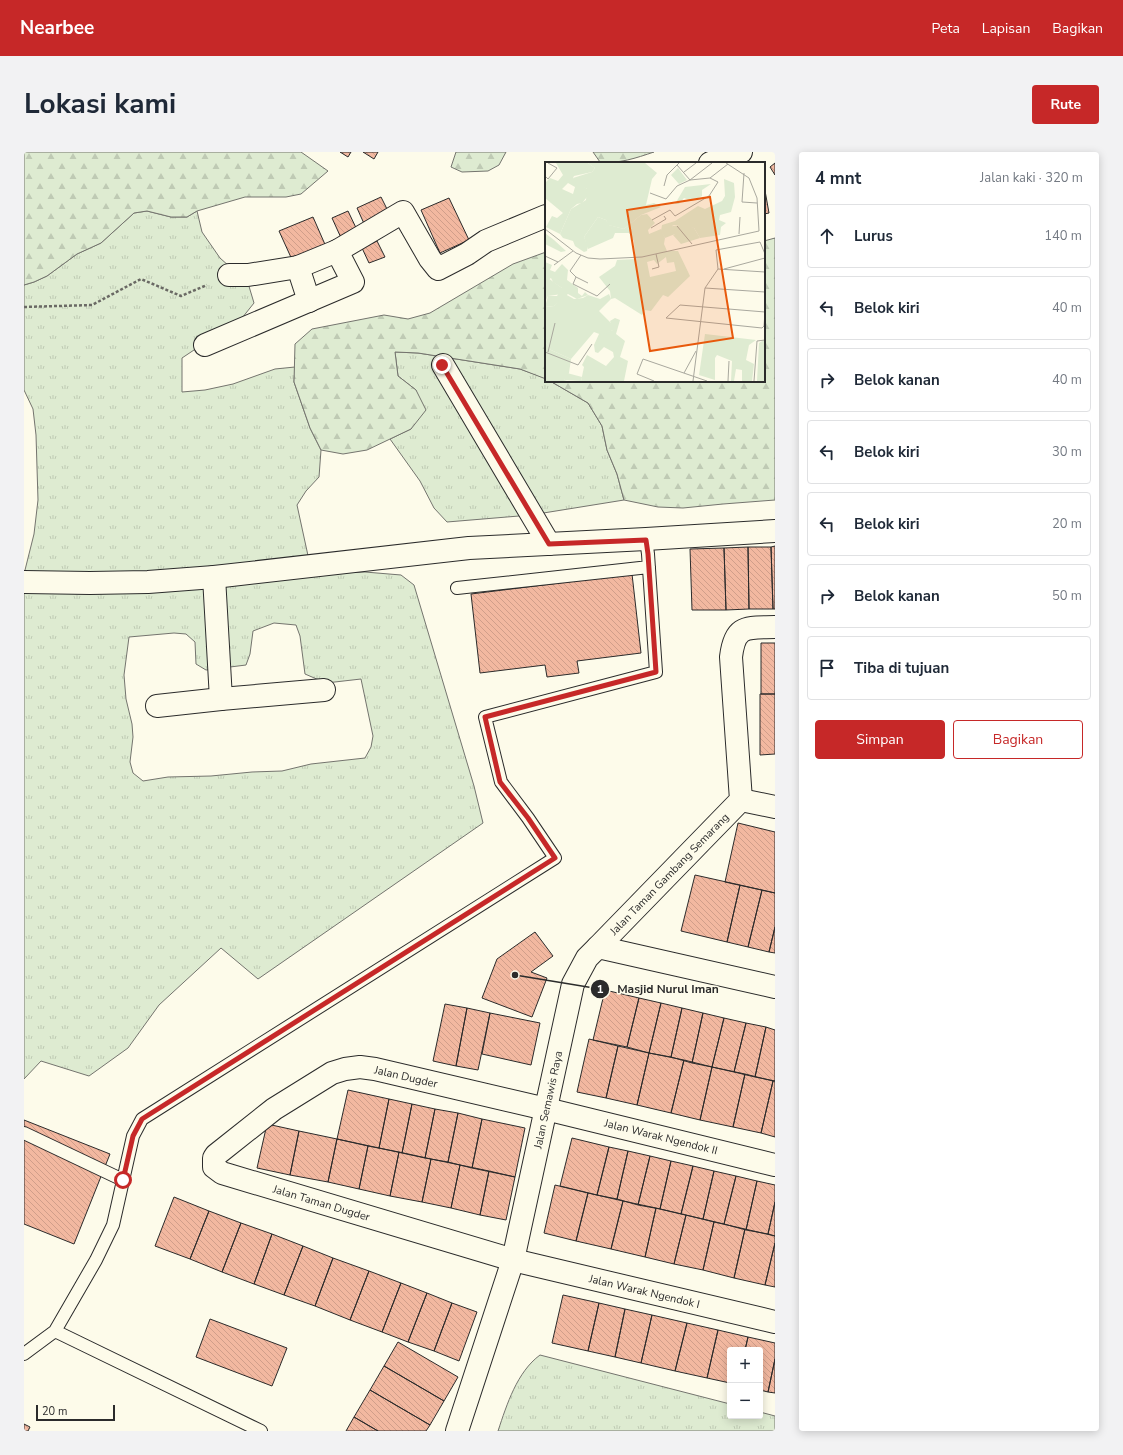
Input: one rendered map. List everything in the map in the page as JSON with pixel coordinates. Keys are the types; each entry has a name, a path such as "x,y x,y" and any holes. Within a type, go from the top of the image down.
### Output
{"street":[{"path":"713,162 741,152"},
{"path":"229,275 248,275 298,267 338,251 403,212 430,259 438,268 467,254 486,241 545,216"},
{"path":"205,345 353,282 338,251"},
{"path":"298,267 309,301"},
{"path":"442,365 549,544"},
{"path":"24,582 148,582 214,577 469,548 646,540 775,531"},
{"path":"214,577 221,699"},
{"path":"775,626 750,627 741,631 732,646 731,657 741,800 775,807"},
{"path":"157,706 324,690"},
{"name":"Jalan Taman Gambang Semarang","path":"598,947 741,800"},
{"path":"598,947 775,987"},
{"name":"Jalan Semawis Raya","path":"457,1431 514,1260 573,984 587,958 598,947"},
{"name":"Jalan Dugder","path":"274,1109 332,1073 360,1067 375,1069 546,1109"},
{"name":"Jalan Taman Dugder","path":"274,1109 216,1155 214,1166 217,1169 222,1173 514,1260"},
{"name":"Jalan Warak Ngendok II","path":"546,1109 775,1165"},
{"name":"Jalan Warak Ngendok I","path":"514,1260 775,1322"}],"lane":[{"path":"24,1354 55,1331 96,1260 113,1226 133,1136 142,1119 555,858 528,818 500,782 485,717 656,672 646,540"},
{"path":"457,588 649,567"},
{"path":"24,1133 123,1180"},
{"path":"55,1331 261,1431"}],"path":[{"path":"24,307 92,305 141,279 181,296 229,275"}],"green space":[{"path":"24,152 301,152 328,171 301,194 286,197 245,197 197,211 187,217 171,217 147,211 134,213 101,243 77,254 47,276 24,285"},
{"path":"456,152 506,152 499,165 488,171 462,172 451,167"},
{"path":"593,152 654,152 627,160 600,162"},
{"path":"147,211 171,217 187,217 197,211 202,232 220,258 248,283 254,303 242,318 182,358 182,392 205,390 233,384 275,369 295,367 294,382 310,428 321,450 319,477 306,491 297,505 312,574 365,572 401,575 414,585 474,786 483,823 258,979 221,948 159,1005 128,1048 89,1076 41,1061 24,1079 24,574 34,534 38,500 36,435 33,409 24,390 24,285 47,276 77,254 101,243 134,213","holes":["274,623 296,625 300,636 305,674 326,683 361,679 373,736 371,747 365,758 311,764 282,771 211,776 168,777 143,781 133,773 130,762 133,737 132,724 126,699 124,675 129,637 174,633 186,634 195,642 196,664 206,670 246,665 250,654 253,631"]},
{"path":"775,238 775,500 683,508 658,507 624,500 617,474 607,450 602,426 588,403 552,382 765,382 765,241"},
{"path":"545,252 545,379 520,369 418,353 395,352 398,376 416,390 426,410 411,429 367,450 343,454 321,450 310,428 294,382 295,344 312,329 384,315 408,319 430,313 513,264"},
{"path":"395,352 418,353 520,369 545,378 545,382 552,382 588,403 602,426 607,450 617,474 624,500 531,515 447,522 434,508 420,481 390,439 411,429 416,390 398,376"},
{"path":"540,1355 727,1403 727,1419 763,1419 763,1413 775,1416 775,1431 498,1431 514,1389 525,1370"}],"building":[{"path":"340,152 351,152 348,157"},
{"path":"363,152 378,152 374,159"},
{"path":"775,163 775,175 770,167"},
{"path":"765,191 769,213 765,214"},
{"path":"381,197 391,217 366,228 357,208"},
{"path":"449,198 469,240 440,253 421,210"},
{"path":"348,211 358,232 342,240 332,218"},
{"path":"313,217 327,249 294,264 279,231"},
{"path":"377,241 385,257 369,263 362,248"},
{"path":"775,546 775,609 773,609 771,547"},
{"path":"748,547 749,609 726,610 724,548"},
{"path":"748,547 771,547 773,609 749,609"},
{"path":"724,548 726,610 692,610 690,549"},
{"path":"632,574 641,653 577,661 579,673 547,677 545,665 480,673 471,594"},
{"path":"761,643 775,643 775,694 761,694"},
{"path":"760,694 775,694 775,754 760,755"},
{"path":"738,823 775,832 775,893 725,882"},
{"path":"695,875 740,885 727,942 681,931"},
{"path":"740,885 762,890 748,947 727,942"},
{"path":"762,890 775,893 775,927 769,952 748,947"},
{"path":"775,927 775,953 769,952"},
{"path":"535,932 553,956 531,972 547,978 532,1017 482,998 497,959"},
{"path":"605,990 639,998 627,1047 593,1040"},
{"path":"639,998 661,1003 649,1053 627,1047"},
{"path":"661,1003 682,1008 671,1057 649,1053"},
{"path":"445,1004 467,1008 456,1066 433,1061"},
{"path":"467,1008 490,1013 478,1070 456,1066"},
{"path":"682,1008 703,1013 692,1063 671,1057"},
{"path":"490,1013 540,1023 531,1065 482,1054"},
{"path":"703,1013 724,1018 712,1067 692,1063"},
{"path":"724,1018 746,1023 734,1072 712,1067"},
{"path":"746,1023 766,1027 755,1077 734,1072"},
{"path":"766,1027 775,1030 775,1081 755,1077"},
{"path":"589,1039 618,1046 606,1098 577,1092"},
{"path":"618,1046 649,1053 637,1105 606,1098"},
{"path":"649,1053 684,1060 671,1113 637,1105"},
{"path":"684,1060 712,1067 700,1120 671,1113"},
{"path":"712,1067 745,1074 733,1127 700,1120"},
{"path":"745,1074 773,1081 761,1133 733,1127"},
{"path":"773,1081 775,1081 775,1137 761,1133"},
{"path":"348,1090 389,1099 379,1148 337,1139"},
{"path":"389,1099 412,1104 402,1153 379,1148"},
{"path":"412,1104 435,1109 425,1158 402,1153"},
{"path":"435,1109 458,1113 448,1162 425,1158"},
{"path":"458,1113 482,1119 472,1168 448,1162"},
{"path":"482,1119 525,1128 515,1177 472,1168"},
{"path":"24,1120 110,1154 74,1244 24,1224"},
{"path":"267,1124 299,1131 290,1175 257,1168"},
{"path":"299,1131 337,1139 328,1182 290,1175"},
{"path":"572,1138 609,1147 597,1195 560,1186"},
{"path":"337,1139 368,1146 359,1189 328,1182"},
{"path":"368,1146 399,1152 390,1196 359,1189"},
{"path":"609,1147 628,1151 617,1199 597,1195"},
{"path":"628,1151 650,1156 638,1205 617,1199"},
{"path":"399,1152 431,1159 422,1202 390,1196"},
{"path":"650,1156 671,1161 660,1209 638,1205"},
{"path":"431,1159 460,1165 451,1208 422,1202"},
{"path":"671,1161 693,1166 681,1214 660,1209"},
{"path":"460,1165 489,1171 480,1215 451,1208"},
{"path":"693,1166 714,1171 703,1219 681,1214"},
{"path":"489,1171 515,1177 506,1220 480,1215"},
{"path":"714,1171 736,1176 724,1224 703,1219"},
{"path":"736,1176 757,1181 746,1230 724,1224"},
{"path":"757,1181 775,1185 775,1202 768,1234 746,1230"},
{"path":"555,1185 588,1193 576,1241 544,1233"},
{"path":"588,1193 623,1201 611,1249 576,1241"},
{"path":"174,1197 209,1211 190,1259 155,1246"},
{"path":"623,1201 656,1208 645,1257 611,1249"},
{"path":"775,1202 775,1236 768,1234"},
{"path":"656,1208 686,1215 674,1264 645,1257"},
{"path":"209,1211 241,1223 222,1272 190,1259"},
{"path":"686,1215 714,1222 703,1270 674,1264"},
{"path":"714,1222 745,1229 734,1278 703,1270"},
{"path":"241,1223 272,1234 254,1284 222,1272"},
{"path":"745,1229 775,1236 775,1243 765,1285 734,1278"},
{"path":"272,1234 303,1246 284,1295 254,1284"},
{"path":"775,1243 775,1287 765,1285"},
{"path":"303,1246 333,1258 315,1306 284,1295"},
{"path":"333,1258 369,1271 350,1320 315,1306"},
{"path":"369,1271 401,1283 382,1332 350,1320"},
{"path":"401,1283 427,1293 408,1342 382,1332"},
{"path":"427,1293 452,1303 434,1351 408,1342"},
{"path":"563,1295 599,1303 588,1351 552,1343"},
{"path":"452,1303 477,1312 459,1361 434,1351"},
{"path":"599,1303 625,1309 615,1357 588,1351"},
{"path":"625,1309 652,1315 641,1363 615,1357"},
{"path":"652,1315 687,1323 675,1371 641,1363"},
{"path":"210,1319 287,1348 272,1386 196,1357"},
{"path":"687,1323 718,1330 707,1378 675,1371"},
{"path":"718,1330 748,1337 746,1347 727,1347 727,1382 707,1378"},
{"path":"748,1337 775,1343 775,1359 768,1392 763,1391 763,1347 746,1347"},
{"path":"398,1342 458,1377 444,1401 384,1366"},
{"path":"775,1359 775,1393 768,1392"},
{"path":"384,1366 444,1401 430,1425 370,1390"},
{"path":"370,1390 430,1425 426,1431 378,1431 354,1417"},
{"path":"354,1417 378,1431 346,1431"},
{"path":"24,1424 30,1427 28,1431 24,1431"}],"place":[{"name":"Masjid Nurul Iman","path":"515,975"}],"route":[{"path":"123,1180 133,1136 142,1119 555,858 528,818 500,782 485,717 656,672 646,540 549,544 442,365"}]}
